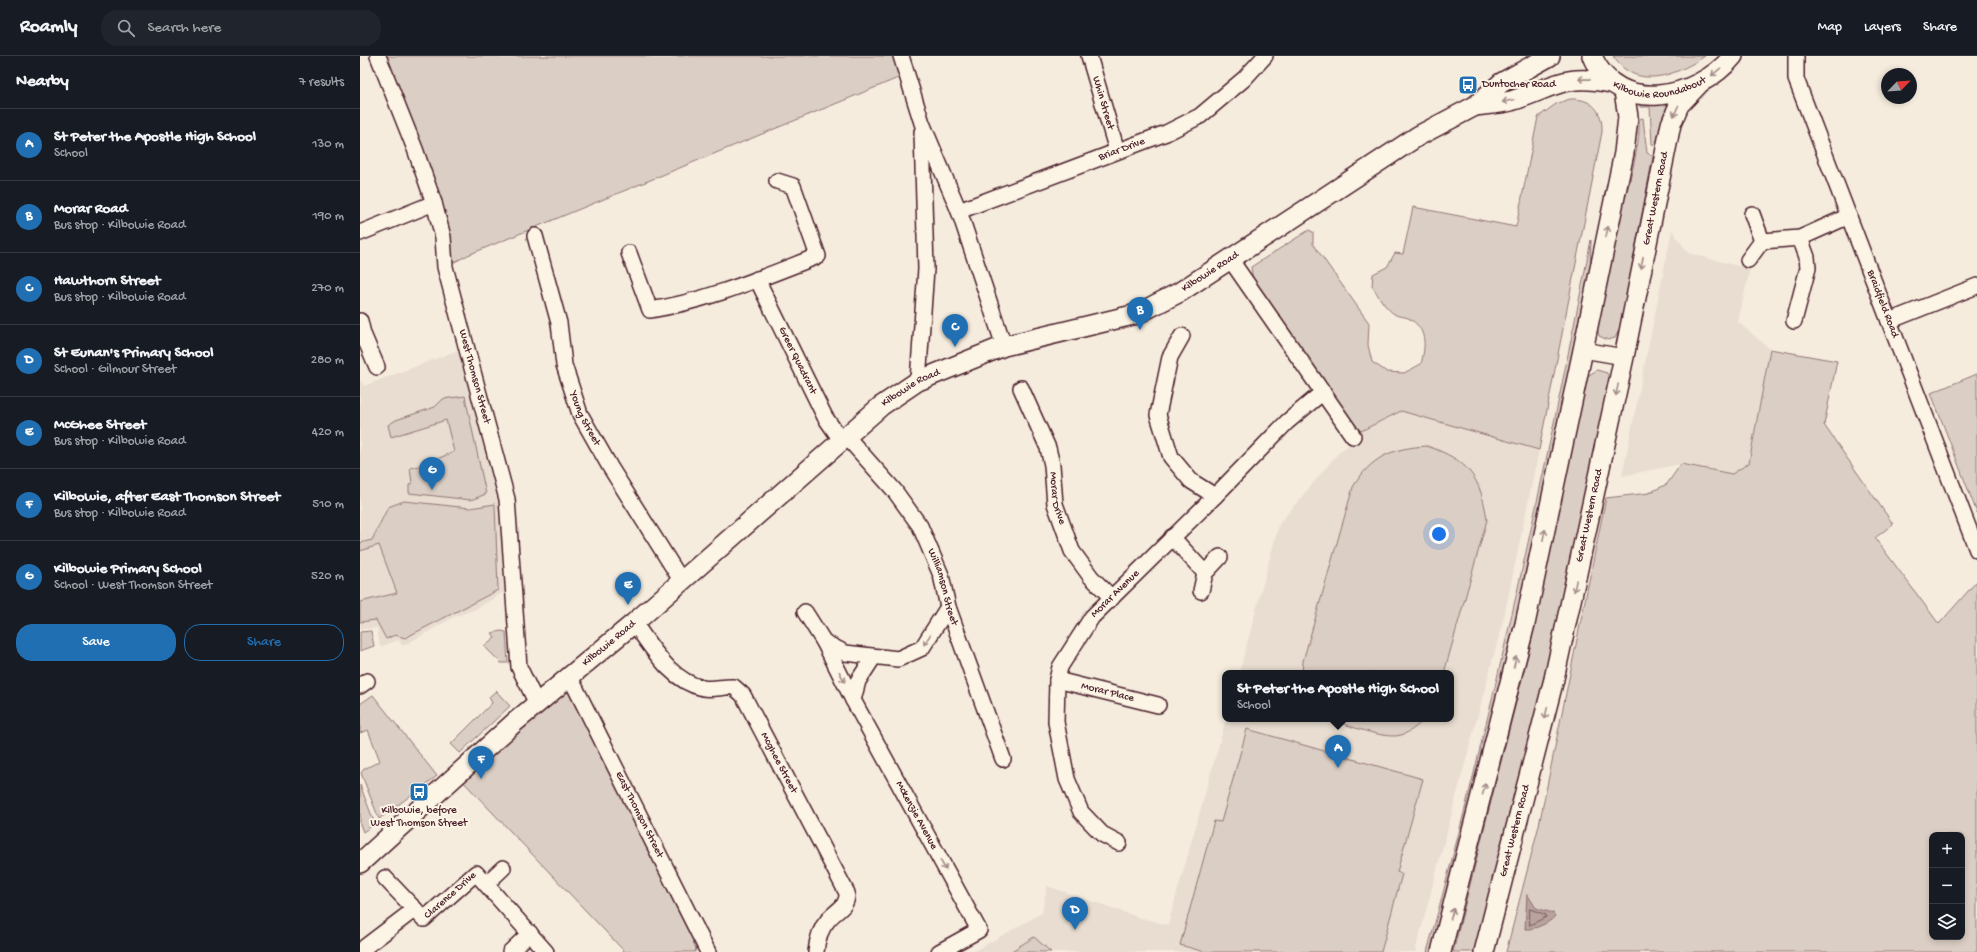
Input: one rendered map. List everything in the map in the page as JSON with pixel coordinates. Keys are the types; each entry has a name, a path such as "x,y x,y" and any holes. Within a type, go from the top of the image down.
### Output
{"main road":[{"name":"Kilbowie Road","path":"360,863 537,704 634,623 681,580 881,406 918,381 1004,346 1137,314 1180,292 1418,136 1475,106 1501,83 1550,56"},
{"name":"Kilbowie Roundabout","path":"1592,56 1599,68 1617,87 1657,94 1672,93 1698,85 1728,62 1733,56"},
{"path":"1441,952 1525,624 1624,153 1628,117 1617,87 1588,79 1573,79 1557,83 1510,101 1475,106"},
{"name":"Great Western Road","path":"1484,952 1554,679 1624,357 1670,124 1678,105 1698,85"}],"street":[{"name":"West Thomson Street","path":"378,56 415,150 434,203 443,237 445,267 507,499 519,667 537,704"},
{"name":"Whin Street","path":"1089,56 1117,151"},
{"name":"Briar Drive","path":"958,211 1166,133 1200,116 1244,79 1265,56"},
{"name":"Braidfield Road","path":"1796,56 1796,79 1977,550"},
{"path":"907,60 922,124 958,211 1004,346"},
{"path":"918,381 926,269 922,124"},
{"path":"630,253 650,310 674,306 733,289 818,256 793,186 777,181"},
{"path":"360,233 434,203"},
{"path":"1752,214 1762,241"},
{"path":"1748,260 1762,241 1800,238 1849,216"},
{"name":"Young Street","path":"535,236 559,323 564,365 580,414 610,467 681,580"},
{"path":"1794,321 1808,268 1807,257 1800,238"},
{"path":"1230,259 1353,436"},
{"name":"Greer Quadrant","path":"757,279 825,417 843,438"},
{"path":"1889,321 1977,286"},
{"path":"360,321 363,334 377,368"},
{"path":"1182,336 1170,357 1158,415 1171,456 1191,481 1215,496"},
{"path":"1583,350 1624,357"},
{"name":"Morar Drive","path":"1021,388 1048,448 1052,465 1055,504 1072,551 1091,577 1112,598"},
{"name":"Morar Avenue","path":"1119,843 1102,834 1081,812 1067,778 1056,722 1057,680 1060,667 1092,617 1215,496 1287,422 1323,392"},
{"name":"Williamson Street","path":"843,438 894,490 920,526 941,575 948,607 1003,759"},
{"path":"1172,538 1205,573"},
{"path":"1201,591 1205,573 1220,557"},
{"path":"824,642 845,653 873,658 898,659 922,648 948,607"},
{"name":"Mckenzie Avenue","path":"805,612 824,642 853,700 979,930 939,952"},
{"name":"Mcghee Street","path":"634,623 670,670 677,676 703,688 734,687 743,695 847,893 847,898 844,905 828,920 823,928 819,936 816,952"},
{"path":"853,700 858,681 873,658"},
{"name":"East Thomson Street","path":"570,677 699,937 708,952"},
{"name":"Morar Place","path":"1057,680 1158,705"},
{"path":"486,884 503,868"},
{"name":"Clarence Drive","path":"386,878 424,919 476,873 546,952"},
{"path":"364,952 365,947 415,908"},
{"path":"510,952 530,933"},
{"path":"695,952 699,937"}],"shaded area":[{"path":"378,56 901,56 908,74 468,255 445,267 445,254"},
{"path":"1613,56 1705,56 1670,74 1657,77 1645,77 1633,74 1622,67"},
{"path":"1570,99 1578,99 1590,103 1595,107 1601,118 1602,132 1539,450 1401,411 1361,431 1349,420 1253,281 1251,267 1309,230 1313,232 1313,244 1369,323 1368,345 1372,362 1387,372 1404,373 1421,364 1424,350 1424,338 1422,332 1414,322 1406,317 1397,316 1392,313 1382,302 1372,286 1373,274 1387,267 1395,253 1403,254 1413,207 1516,227 1538,117 1556,104"},
{"path":"1638,99 1670,100 1663,116 1656,145 1652,144 1650,107 1640,107"},
{"path":"1643,118 1647,153 1653,156 1620,328 1615,338 1608,340 1599,336 1597,327 1613,247 1638,143 1639,119"},
{"path":"1672,230 1688,253 1750,269 1738,322 1770,349 1749,463 1732,474 1681,464 1622,476"},
{"path":"1591,240 1590,270 1523,590 1432,952 1427,952 1451,864 1516,598 1555,419"},
{"path":"1770,349 1837,361 1824,425 1893,524 1875,538 1939,624 1977,581 1977,952 1506,952 1539,825 1606,498 1649,493 1667,484 1681,464 1732,474 1749,463"},
{"path":"456,351 472,367 493,442 513,596 504,592 476,609 454,617 403,646 398,640 380,647 377,628 360,629 360,380 364,386"},
{"path":"1597,370 1607,373 1609,378 1607,391 1528,750 1475,952 1453,952 1531,643 1586,382 1589,375"},
{"path":"1977,374 1977,513 1931,393"},
{"path":"465,396 486,494 471,500 409,493 409,485 412,483 410,468 454,452 446,420 391,437 388,425 396,420 435,407 443,399"},
{"path":"1401,411 1539,450 1504,617 1415,952 973,952 1042,913 1047,886 1141,918 1141,921 1142,918 1168,925 1225,722 1454,722 1454,670 1240,670 1279,524 1340,451 1358,439 1361,431"},
{"path":"1427,446 1441,451 1453,457 1470,472 1481,492 1487,520 1445,670 1302,670 1303,661 1353,487 1367,468 1375,461 1393,452"},
{"path":"404,501 470,508 495,504 498,590 405,638 395,635 386,639 376,620 360,622 360,602 397,593 379,545 360,551 360,543 372,540 388,507"},
{"path":"371,631 374,646 360,651 360,632"},
{"path":"501,631 506,632 508,663 501,663 484,646 495,637 492,633"},
{"path":"570,677 699,937 695,952 625,952 456,774"},
{"path":"496,691 510,706 460,753 451,744 492,703 489,697"},
{"path":"373,695 437,776 379,819 361,773 364,769 380,761 368,730 360,733 360,704"},
{"path":"1338,722 1421,722 1407,732 1394,736 1376,734"},
{"path":"1247,729 1423,779 1397,872 1402,874 1381,952 1205,952 1180,945 1214,821 1221,822"},
{"path":"360,785 375,824 363,832 360,824"},
{"path":"1034,937 1051,952 1010,952"}],"water":[{"path":"1527,894 1536,908 1553,913 1555,916 1553,919 1542,926 1525,929"}],"place":[{"name":"Duntocher Road","path":"1468,85"},
{"name":"Morar Road","path":"1140,330"},
{"name":"Hawthorn Street","path":"955,347"},
{"name":"Kilbowie Primary School","path":"432,490"},
{"name":"McGhee Street","path":"628,605"},
{"name":"St Peter the Apostle High School","path":"1338,768"},
{"name":"Kilbowie, after East Thomson Street","path":"481,779"},
{"name":"Kilbowie, before West Thomson Street","path":"419,792"},
{"name":"St Eunan's Primary School","path":"1075,930"}]}
